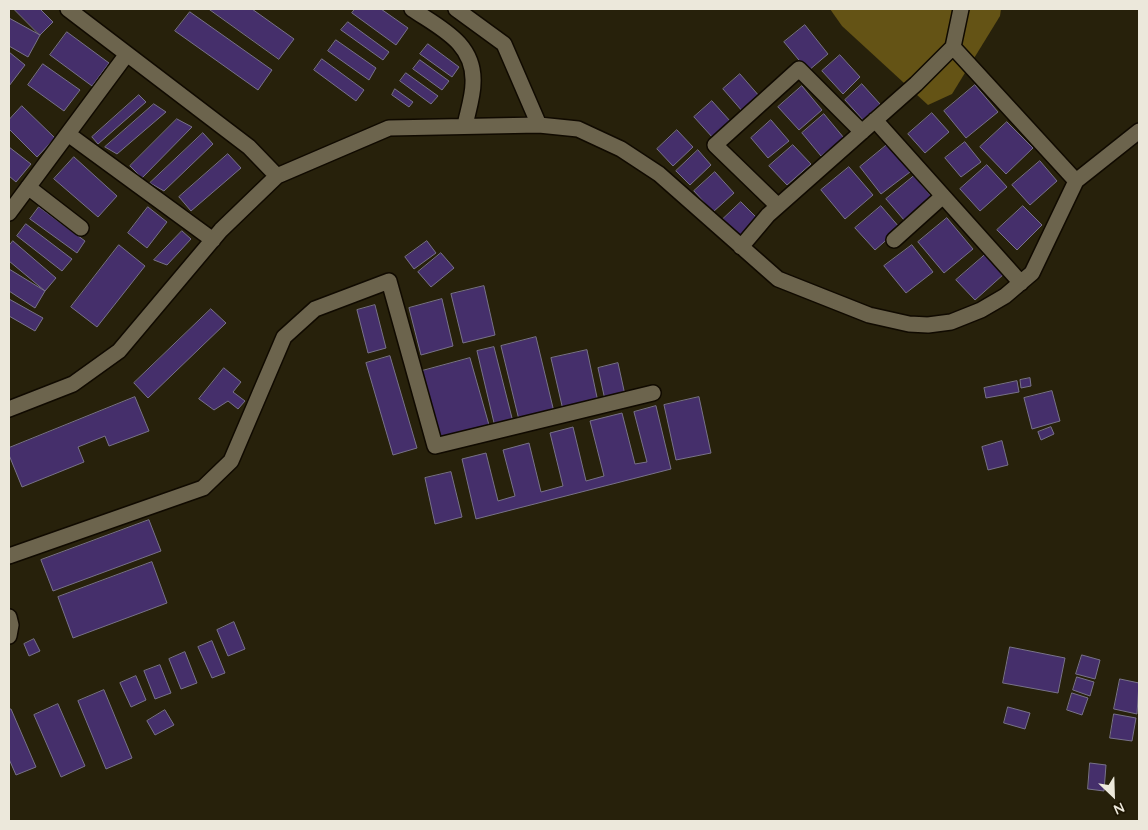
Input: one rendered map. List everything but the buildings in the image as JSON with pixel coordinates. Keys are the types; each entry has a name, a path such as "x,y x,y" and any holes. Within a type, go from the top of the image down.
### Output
{"street":[{"path":"68,9 248,146 277,176"},
{"path":"412,9 458,40 471,59 473,82 465,125"},
{"path":"456,9 504,44 539,125"},
{"path":"740,246 778,206 916,84 953,47 961,9"},
{"path":"953,47 1076,181"},
{"path":"9,213 127,54"},
{"path":"778,206 715,145 799,69 862,132"},
{"path":"875,120 1021,283"},
{"path":"9,410 73,384 119,351 213,240 277,176 389,128 539,125 578,129 621,149 659,174 778,279 869,315 909,324 951,322 981,310 1021,283 1032,273 1076,181 1139,131"},
{"path":"68,134 213,240"},
{"path":"28,188 82,228"},
{"path":"894,240 943,196"},
{"path":"9,556 203,488 231,461 284,337 315,310 389,281 435,446 653,393"},
{"path":"9,617 11,625 9,636"}],"shaded area":[{"path":"830,9 1001,9 1000,16 952,94 928,105 842,26"}]}
